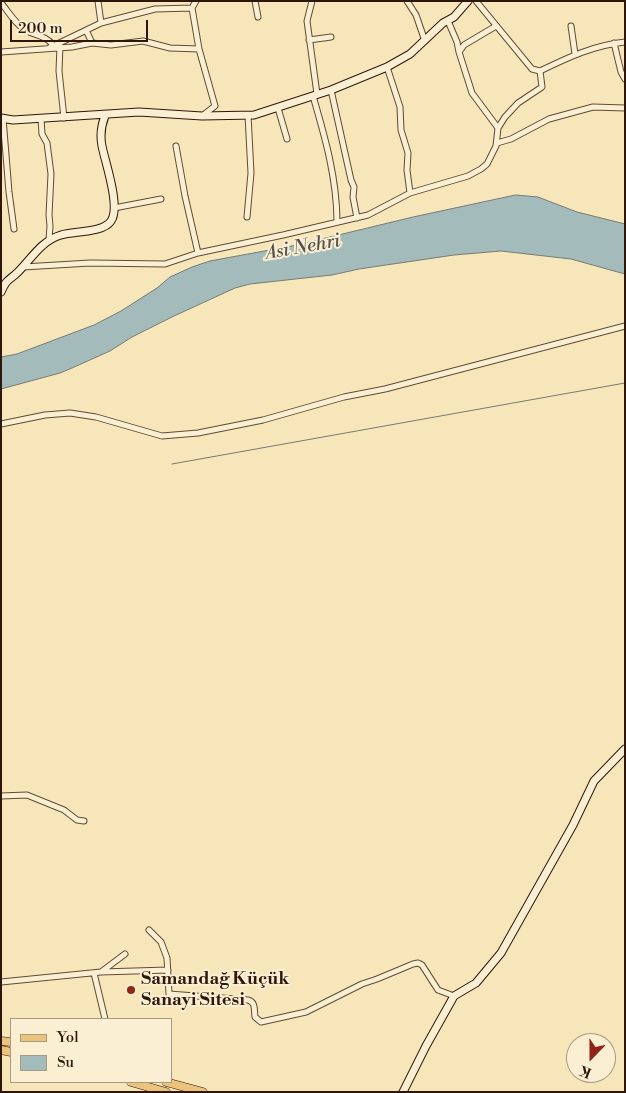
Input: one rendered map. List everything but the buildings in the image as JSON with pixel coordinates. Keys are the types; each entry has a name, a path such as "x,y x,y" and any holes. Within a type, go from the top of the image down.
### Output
{"main road":[{"path":"134,1083 166,1092"},
{"path":"170,1083 204,1092"}],"street":[{"path":"98,1 101,22"},
{"path":"196,1 192,8 200,49 215,106 202,116"},
{"path":"255,1 258,17"},
{"path":"312,1 307,20 315,95 336,195 337,222"},
{"path":"407,1 416,15 425,41"},
{"path":"14,229 2,118 13,120 64,118 144,112 202,116 254,115 331,90 386,67 410,54 443,23 454,18 468,1"},
{"path":"476,1 532,69 540,71 575,54 614,43 625,42"},
{"path":"2,4 17,24 28,32 48,39 51,46"},
{"path":"51,46 101,22 154,9 192,8"},
{"path":"448,21 472,93 498,128"},
{"path":"459,52 464,45 496,26"},
{"path":"571,26 575,54"},
{"path":"86,30 92,43"},
{"path":"309,40 331,36"},
{"path":"63,41 59,47 59,71 64,118"},
{"path":"1,52 51,46 59,47 92,43 111,45 143,41 170,48 200,49"},
{"path":"614,43 621,72 625,78"},
{"path":"386,67 400,107 401,130 408,153 407,170 410,193"},
{"path":"23,267 90,263 165,264 198,253 368,215 410,193 468,176 481,169 491,157 496,143 498,128 506,117 518,103 542,86 540,71"},
{"path":"331,90 351,181 354,187 353,197 357,218"},
{"path":"278,108 287,138"},
{"path":"496,143 511,139 550,119 593,108 625,108"},
{"path":"247,217 251,173 248,115"},
{"path":"1,292 8,278 16,274 49,240 62,234 105,227 112,220 114,208 111,183 102,145 102,124 105,116"},
{"path":"40,119 42,134 47,142 51,174 49,240"},
{"path":"176,146 184,196 198,253"},
{"path":"114,208 162,199"},
{"path":"1,424 45,415 70,413 96,417 162,436 198,433 263,420 344,397 385,389 625,326"},
{"path":"403,1092 454,996 476,983 501,952 573,825 594,781 625,749"},
{"path":"1,796 27,796 64,810 77,820 84,821"},
{"path":"149,930 160,942 167,958 169,994 252,1001 255,1017 261,1022 306,1012 362,984 418,963 422,965 438,990 454,996"},
{"path":"101,972 125,954"},
{"path":"1,982 101,972 168,970"},
{"path":"94,973 104,1018"}],"water":[{"name":"Asi Nehri","path":"516,195 538,197 577,212 625,224 625,274 571,259 501,251 454,255 359,269 332,275 250,284 235,288 174,316 132,337 110,351 72,368 1,389 1,357 17,354 94,325 121,311 157,288 170,277 192,267 210,261 297,245"}],"waterway":[{"path":"172,464 625,383"}],"place":[{"name":"Samandağ Küçük Sanayi Sitesi","path":"131,990"}]}
